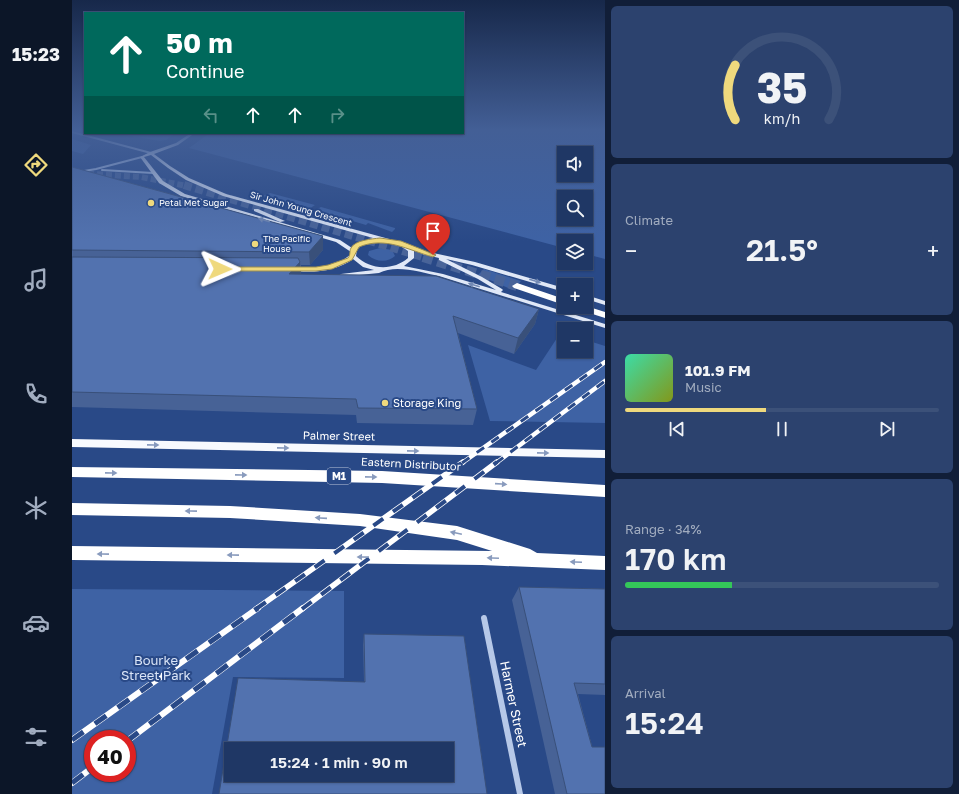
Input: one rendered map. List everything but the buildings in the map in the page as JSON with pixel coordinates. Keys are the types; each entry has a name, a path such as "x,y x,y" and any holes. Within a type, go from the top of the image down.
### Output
{"highway":[{"path":"517,286 557,300"},
{"path":"593,312 605,316"},
{"name":"Eastern Distributor","path":"72,472 382,477 605,491"},
{"path":"72,509 230,512 360,520 457,533 546,561"},
{"path":"72,553 482,558 605,563"}],"main road":[{"name":"Palmer Street","path":"72,443 605,454"}],"street":[{"path":"72,173 107,166"},
{"name":"Sir John Young Crescent","path":"149,166 165,185 184,195 338,241 353,254 360,264 367,266 396,267"},
{"name":"Sir John Young Crescent","path":"166,166 189,181 211,192 398,243 424,253"},
{"path":"96,169 154,173"},
{"path":"241,201 245,206 274,216 295,228"},
{"path":"386,240 367,241 357,245 353,254 346,262 330,267 285,270 329,276 364,273 396,267 404,264 411,258 412,254 407,247"},
{"path":"424,253 480,265 557,288"},
{"path":"424,253 472,274 511,296"},
{"path":"396,267 429,272 605,326"},
{"path":"593,299 605,303"},
{"name":"Harmer Street","path":"484,618 520,794"}],"green space":[{"path":"257,166 557,166 557,182 593,182 593,166 605,166 605,259 593,256 593,234 557,234 557,246"},
{"path":"270,193 315,205 309,209 263,196"},
{"path":"321,207 395,229 392,232 368,223 366,225 315,210"},
{"path":"380,248 392,250 395,256 389,260 382,261 374,259 368,255 369,251"},
{"path":"484,269 521,281 513,290 478,275"},
{"path":"557,338 557,358 593,358 593,342 605,346 605,423 490,421 468,345 536,370"},
{"name":"Bourke Street Park","path":"72,589 344,591 344,678 233,677 212,794 72,794"}],"tunnel":[{"path":"79,173 141,177 187,186"},
{"path":"184,185 426,258"},
{"path":"423,257 517,286"}],"railway":[{"path":"462,463 605,362"},
{"path":"496,463 605,381"},
{"path":"256,609 463,462"},
{"path":"302,609 497,462"},
{"path":"72,740 258,608"},
{"path":"136,734 303,608"},
{"path":"72,783 84,774"}],"place":[{"name":"Petal Met Sugar","path":"151,203"},
{"name":"The Pacific House","path":"255,244"},
{"name":"Storage King","path":"385,403"}],"route":[{"path":"220,269 264,270 316,269 330,267 346,262 350,259 353,256 352,251 357,245 367,241 380,240 392,241 433,255"}]}
